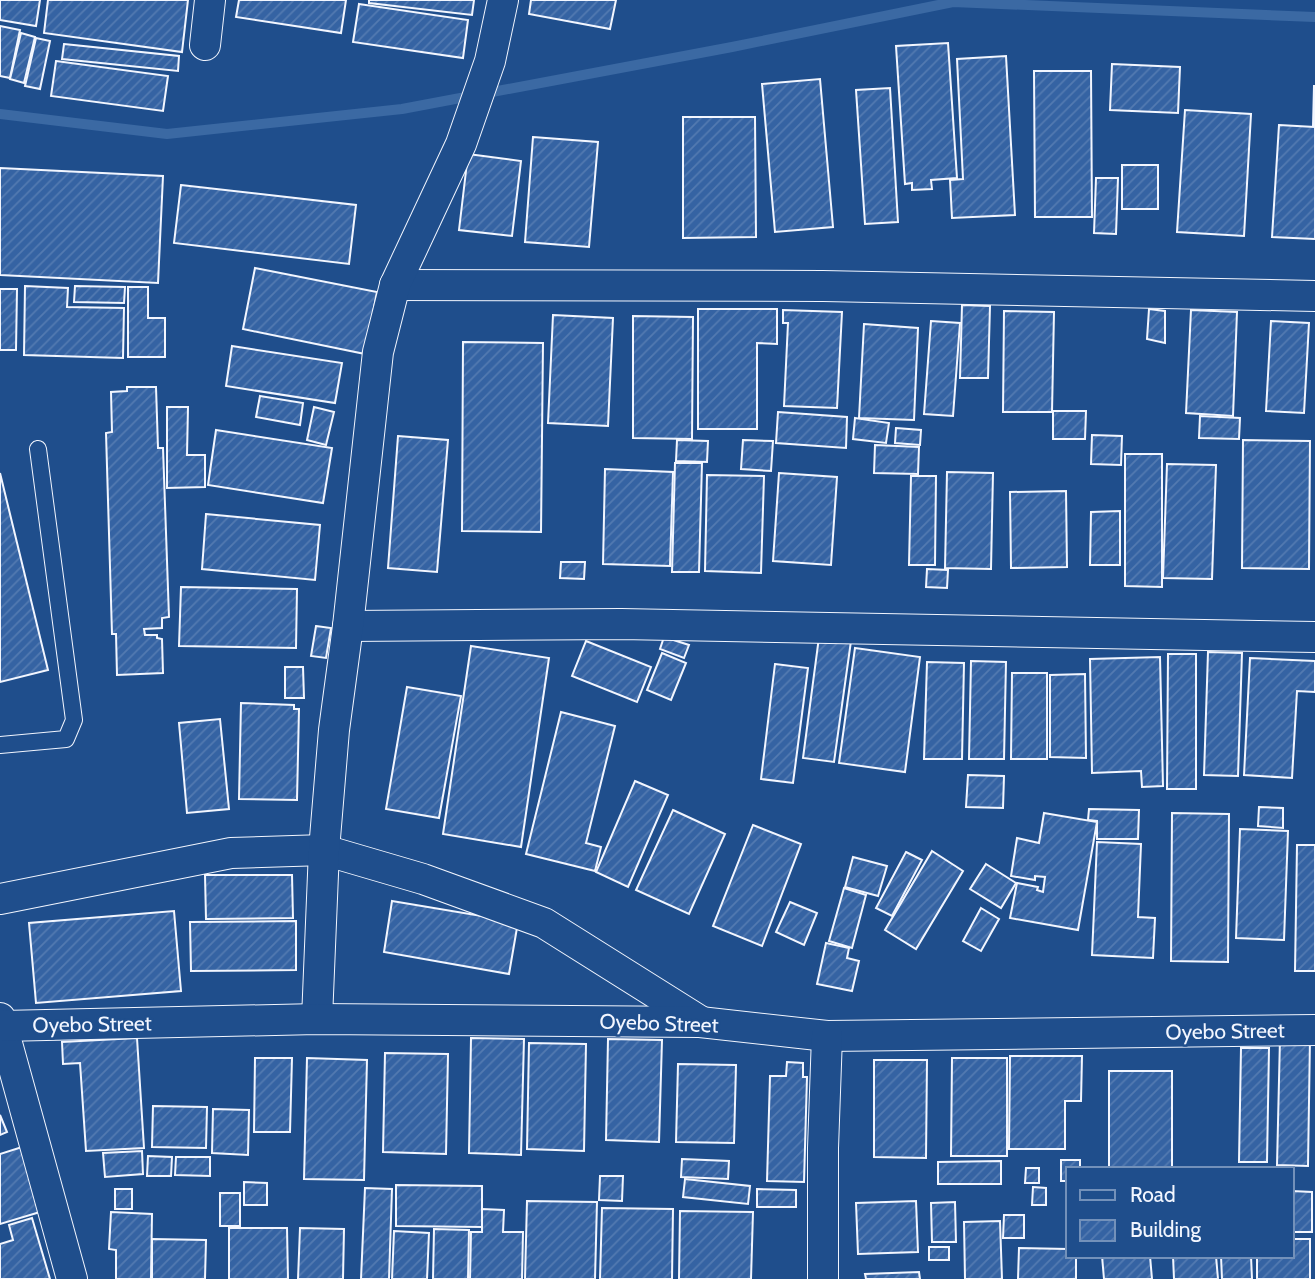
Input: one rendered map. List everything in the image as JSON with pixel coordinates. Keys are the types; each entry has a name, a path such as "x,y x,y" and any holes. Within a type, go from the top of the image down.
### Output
{"street":[{"path":"205,45 210,0"},
{"path":"317,1019 324,850 334,730 378,352 395,285 461,144 490,61 503,0"},
{"path":"395,285 823,286 1315,296"},
{"path":"348,626 621,624 1315,637"},
{"path":"0,899 232,853 324,850 422,878 544,923 700,1021"},
{"name":"Oyebo Street","path":"1,1022 317,1019 700,1021 827,1035 1315,1030"},
{"path":"1,1022 72,1279"},
{"path":"823,1279 823,1148 827,1035"}],"lane":[{"path":"0,745 66,738 74,720 38,449"}],"building":[{"path":"0,0 40,0 36,26 0,20"},
{"path":"48,0 188,0 182,52 44,33"},
{"path":"239,0 346,0 341,33 236,17"},
{"path":"369,0 474,0 472,15 369,3"},
{"path":"531,0 616,0 610,29 529,14"},
{"path":"359,4 468,20 463,58 353,42"},
{"path":"0,26 20,30 10,78 0,76"},
{"path":"21,33 35,37 24,83 10,79"},
{"path":"36,38 50,41 40,89 25,86"},
{"path":"948,43 957,178 931,180 932,189 912,190 912,183 905,184 896,46"},
{"path":"64,44 179,56 178,71 62,59"},
{"path":"1006,56 1015,215 952,218 950,180 963,179 957,59"},
{"path":"56,61 168,76 163,111 51,96"},
{"path":"1112,64 1180,67 1178,113 1110,110"},
{"path":"1034,71 1091,71 1092,217 1035,217"},
{"path":"820,79 833,227 775,232 762,84"},
{"path":"1314,86 1315,127 1313,127"},
{"path":"890,88 898,222 865,224 856,90"},
{"path":"1185,110 1251,114 1244,236 1177,232"},
{"path":"683,117 755,117 756,237 683,238"},
{"path":"1279,125 1315,127 1315,239 1272,237"},
{"path":"533,137 598,142 589,247 525,242"},
{"path":"468,154 521,161 512,236 459,230"},
{"path":"1122,165 1158,165 1158,209 1122,209"},
{"path":"0,168 163,176 158,283 0,275"},
{"path":"1096,178 1118,178 1116,234 1094,233"},
{"path":"181,185 356,205 349,264 174,243"},
{"path":"255,268 377,292 365,354 243,329"},
{"path":"25,286 68,288 67,307 124,308 123,358 24,355"},
{"path":"75,286 125,287 124,303 74,302"},
{"path":"128,287 148,287 148,318 165,318 165,357 128,357"},
{"path":"0,289 17,289 16,350 0,350"},
{"path":"962,305 990,306 988,378 960,378"},
{"path":"698,309 777,309 777,344 757,343 757,429 698,429"},
{"path":"1149,309 1165,311 1165,343 1147,339"},
{"path":"783,310 842,312 837,408 784,406 788,323 783,323"},
{"path":"1191,310 1237,312 1233,416 1186,413"},
{"path":"1004,311 1054,312 1052,412 1003,412"},
{"path":"553,315 613,318 608,426 548,423"},
{"path":"633,316 693,317 692,439 633,438"},
{"path":"931,321 960,323 953,416 924,414"},
{"path":"1271,321 1309,323 1304,413 1266,411"},
{"path":"864,324 918,328 914,420 859,418"},
{"path":"463,342 543,343 541,532 462,531"},
{"path":"232,346 342,363 335,403 226,386"},
{"path":"127,387 156,387 158,448 163,448 169,617 162,618 162,628 144,629 145,635 157,635 157,638 162,639 163,673 117,675 116,634 112,634 106,433 112,432 111,392 127,391"},
{"path":"260,396 303,403 300,425 256,417"},
{"path":"167,407 188,407 187,455 205,455 205,487 167,488"},
{"path":"314,407 334,412 326,445 307,440"},
{"path":"1053,411 1086,411 1085,439 1053,439"},
{"path":"778,412 847,417 846,448 776,443"},
{"path":"1200,416 1240,418 1239,439 1199,438"},
{"path":"855,418 889,423 886,443 853,439"},
{"path":"896,428 921,430 920,445 895,443"},
{"path":"216,430 332,448 323,503 208,485"},
{"path":"1092,435 1122,436 1121,465 1091,464"},
{"path":"398,436 448,440 437,572 388,568"},
{"path":"677,440 708,441 707,462 676,461"},
{"path":"743,440 773,441 771,471 741,469"},
{"path":"1243,440 1310,441 1309,569 1242,568"},
{"path":"875,445 919,447 918,474 874,473"},
{"path":"1125,454 1162,454 1162,587 1125,586"},
{"path":"675,463 702,463 699,572 672,572"},
{"path":"1167,464 1216,465 1212,579 1163,578"},
{"path":"605,469 673,472 670,566 603,564"},
{"path":"947,472 993,473 991,569 945,568"},
{"path":"0,473 48,670 0,682"},
{"path":"779,473 837,477 831,565 773,561"},
{"path":"707,475 764,476 761,573 705,571"},
{"path":"911,476 936,476 935,565 909,565"},
{"path":"1066,491 1067,567 1011,568 1010,492"},
{"path":"1120,511 1120,565 1090,565 1091,512"},
{"path":"206,514 320,525 315,580 202,569"},
{"path":"561,562 585,562 584,579 560,578"},
{"path":"927,569 948,570 947,588 926,587"},
{"path":"181,587 297,589 296,648 179,646"},
{"path":"316,626 331,628 326,658 311,656"},
{"path":"664,637 689,645 684,658 660,649"},
{"path":"819,637 851,641 834,762 803,758"},
{"path":"586,641 651,667 637,702 572,676"},
{"path":"471,646 549,658 521,847 443,834"},
{"path":"855,648 920,657 905,772 839,763"},
{"path":"1208,652 1242,653 1238,776 1204,775"},
{"path":"662,653 686,663 671,700 647,690"},
{"path":"1168,654 1196,654 1196,789 1167,789"},
{"path":"1160,657 1163,786 1142,787 1141,771 1092,773 1090,659"},
{"path":"1250,658 1315,661 1315,692 1297,691 1292,778 1244,775"},
{"path":"971,661 1006,662 1004,759 969,759"},
{"path":"927,662 964,663 962,759 924,759"},
{"path":"775,664 808,668 793,783 761,779"},
{"path":"285,667 303,667 304,698 285,698"},
{"path":"1012,673 1047,673 1047,759 1011,759"},
{"path":"1085,674 1086,758 1050,757 1050,675"},
{"path":"407,687 461,696 439,818 386,809"},
{"path":"241,703 294,705 294,709 299,709 297,800 239,799"},
{"path":"561,712 615,726 586,843 601,847 595,871 526,854"},
{"path":"220,719 229,809 187,813 179,723"},
{"path":"968,775 1004,776 1003,808 966,807"},
{"path":"635,781 668,795 628,887 596,872"},
{"path":"1259,807 1283,808 1283,828 1258,826"},
{"path":"1089,809 1139,810 1138,839 1097,839 1097,821 1088,820"},
{"path":"673,810 725,834 689,914 636,890"},
{"path":"1044,813 1097,822 1078,930 1010,918 1017,883 1038,887 1037,890 1043,892 1045,877 1035,876 1035,880 1011,876 1017,838 1039,843"},
{"path":"1172,813 1229,814 1228,962 1171,961"},
{"path":"753,825 801,844 762,946 713,926"},
{"path":"1240,829 1288,831 1284,940 1236,938"},
{"path":"1097,842 1141,844 1138,917 1155,918 1153,958 1092,955"},
{"path":"1297,845 1315,845 1315,971 1295,971"},
{"path":"932,851 963,871 916,949 885,930"},
{"path":"906,852 922,860 892,916 876,908"},
{"path":"853,857 887,866 878,896 845,887"},
{"path":"986,864 1016,883 1001,908 970,889"},
{"path":"205,875 292,875 293,918 206,919"},
{"path":"844,888 866,895 852,948 829,941"},
{"path":"392,901 518,922 509,974 384,952"},
{"path":"790,902 817,913 804,945 776,932"},
{"path":"981,908 999,919 981,951 963,941"},
{"path":"174,911 181,991 36,1003 29,923"},
{"path":"296,921 296,970 191,971 190,922"},
{"path":"826,943 849,948 847,958 859,961 852,991 817,984"},
{"path":"137,1038 144,1148 86,1151 80,1063 63,1064 62,1042"},
{"path":"471,1038 524,1039 521,1155 469,1153"},
{"path":"1280,1038 1310,1038 1308,1166 1277,1165"},
{"path":"608,1039 662,1040 659,1142 606,1140"},
{"path":"529,1043 586,1044 584,1151 527,1149"},
{"path":"1241,1048 1269,1048 1267,1162 1239,1162"},
{"path":"385,1053 448,1054 446,1154 383,1152"},
{"path":"1010,1056 1082,1056 1081,1101 1065,1101 1065,1149 1009,1149"},
{"path":"255,1058 292,1058 290,1132 254,1132"},
{"path":"307,1058 367,1060 364,1180 304,1179"},
{"path":"952,1058 1007,1058 1007,1156 951,1156"},
{"path":"874,1060 927,1060 926,1158 874,1157"},
{"path":"787,1062 803,1063 803,1077 807,1077 804,1182 767,1181 770,1076 786,1076"},
{"path":"678,1064 736,1065 734,1143 676,1142"},
{"path":"1109,1071 1172,1071 1172,1167 1109,1167"},
{"path":"153,1106 207,1107 206,1148 152,1147"},
{"path":"213,1109 249,1110 248,1155 212,1153"},
{"path":"0,1115 7,1132 0,1135"},
{"path":"22,1147 40,1212 0,1224 0,1154"},
{"path":"142,1151 143,1174 105,1177 103,1153"},
{"path":"148,1156 172,1157 171,1176 147,1176"},
{"path":"176,1157 210,1157 210,1176 175,1175"},
{"path":"682,1159 729,1161 728,1179 681,1177"},
{"path":"1061,1160 1080,1160 1080,1167 1066,1167 1066,1181 1061,1181"},
{"path":"1001,1161 1001,1184 938,1184 938,1162"},
{"path":"1026,1168 1039,1168 1039,1183 1025,1183"},
{"path":"600,1176 623,1176 622,1201 599,1200"},
{"path":"685,1179 750,1186 748,1204 683,1197"},
{"path":"244,1182 267,1183 267,1205 244,1205"},
{"path":"396,1185 482,1186 482,1227 396,1226"},
{"path":"1033,1187 1046,1188 1046,1205 1032,1205"},
{"path":"365,1188 392,1189 389,1279 361,1279"},
{"path":"115,1189 132,1189 132,1209 115,1209"},
{"path":"757,1189 796,1190 796,1207 757,1207"},
{"path":"1294,1191 1312,1192 1312,1232 1294,1232"},
{"path":"220,1193 240,1193 240,1226 220,1226"},
{"path":"527,1201 597,1202 595,1279 525,1279"},
{"path":"916,1201 918,1252 858,1254 856,1203"},
{"path":"955,1202 956,1242 932,1242 931,1203"},
{"path":"602,1208 673,1209 672,1279 600,1279"},
{"path":"482,1209 504,1210 503,1232 523,1232 522,1279 470,1279 471,1232 482,1232"},
{"path":"680,1211 753,1212 751,1279 679,1279"},
{"path":"111,1212 152,1214 151,1279 116,1279 116,1250 109,1249"},
{"path":"1004,1215 1024,1215 1024,1238 1003,1238"},
{"path":"32,1218 50,1279 0,1279 0,1244 13,1240 9,1225"},
{"path":"1000,1221 1002,1279 965,1279 964,1222"},
{"path":"229,1228 287,1228 288,1279 229,1279"},
{"path":"300,1228 344,1229 343,1279 298,1279"},
{"path":"434,1229 469,1230 468,1279 433,1279"},
{"path":"394,1231 429,1233 427,1279 392,1279"},
{"path":"152,1239 206,1240 205,1279 152,1279"},
{"path":"1294,1239 1310,1239 1310,1279 1257,1279 1257,1258 1294,1258"},
{"path":"929,1247 949,1247 949,1260 929,1260"},
{"path":"1019,1248 1066,1249 1066,1258 1076,1258 1076,1279 1018,1279"},
{"path":"1102,1258 1150,1258 1152,1279 1104,1279"},
{"path":"1173,1258 1216,1258 1218,1279 1174,1279"},
{"path":"1221,1258 1251,1258 1252,1279 1222,1279"},
{"path":"919,1272 920,1279 866,1279 865,1274"}],"waterway":[{"path":"0,114 167,134 402,109 953,2 1315,17"}]}
